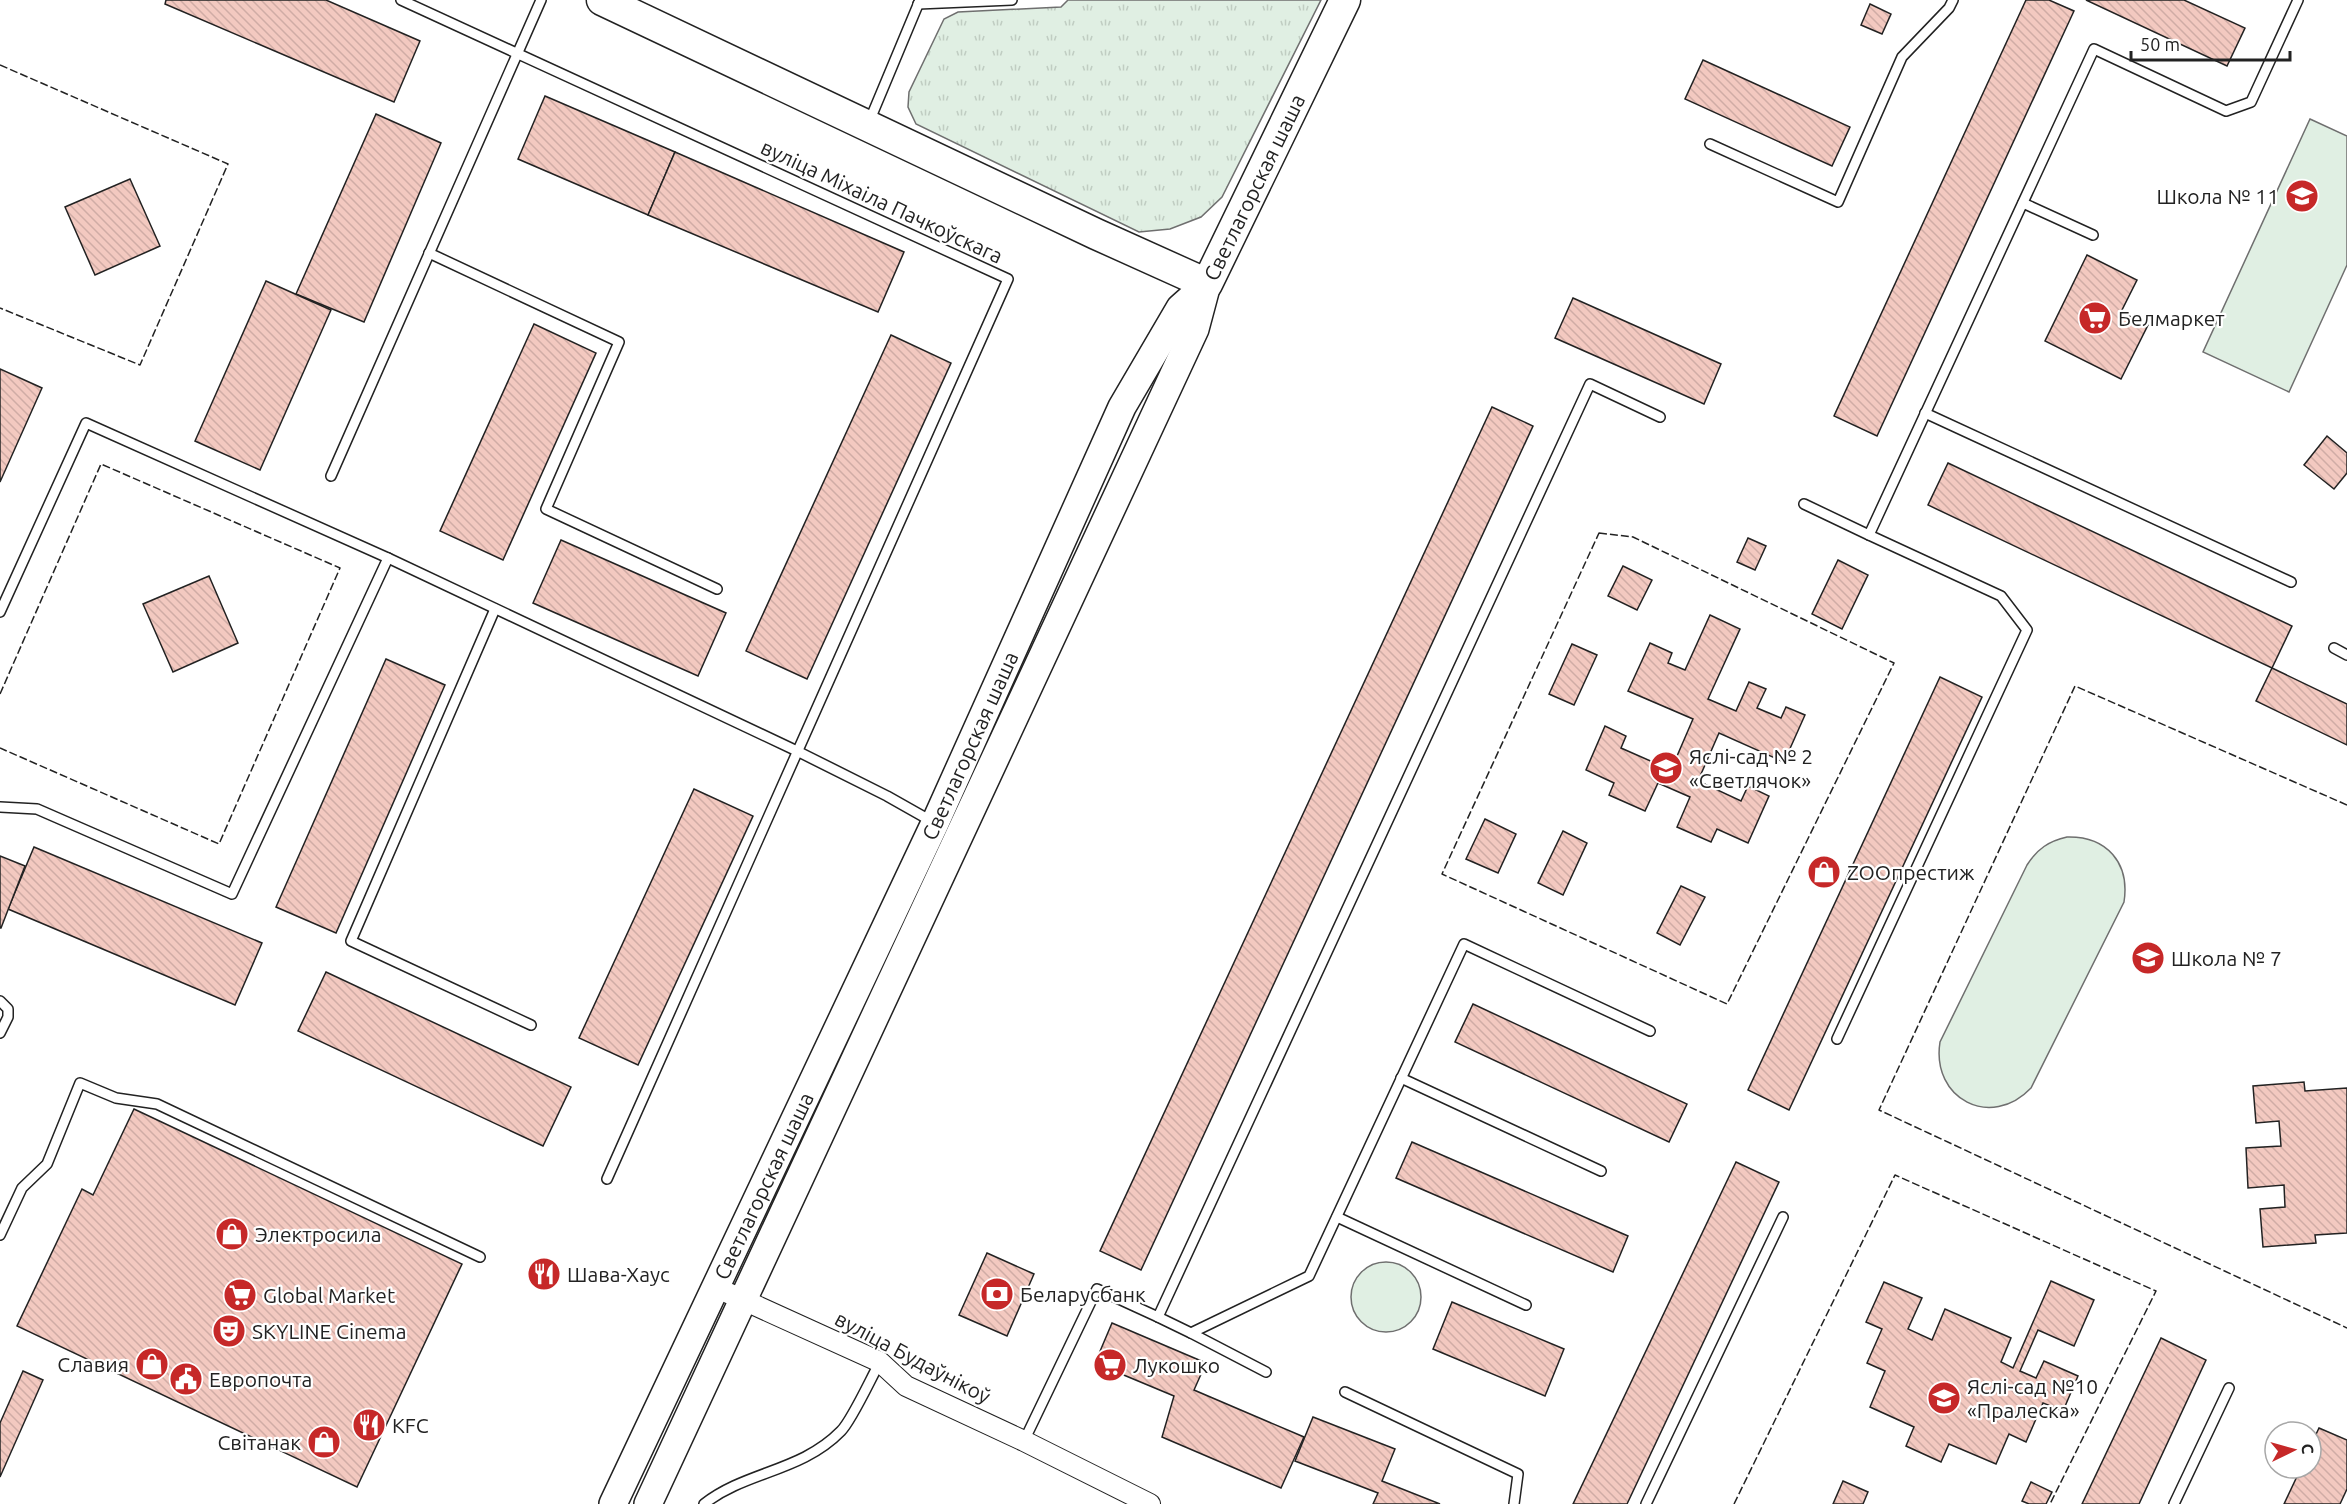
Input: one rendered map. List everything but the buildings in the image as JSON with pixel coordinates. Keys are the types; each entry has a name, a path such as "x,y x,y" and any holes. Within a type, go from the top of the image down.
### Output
{"main road":[{"path":"602,0 868,124 1096,234 1207,284 1195,330 648,1504"},
{"name":"Светлагорская шаша","path":"613,1504 936,823 1122,407 1180,308 1207,284 1345,0"}],"street":[{"name":"вуліца Будаўнікоў","path":"717,1288 880,1362 906,1386 1024,1441 1150,1504"}],"lane":[{"name":"вуліца Міхаіла Пачкоўскага","path":"401,0 1008,279 797,751"},
{"path":"331,476 541,0"},
{"path":"868,124 919,2 1012,0"},
{"path":"1710,144 1838,202 1902,57 1949,8 1953,0"},
{"path":"1869,535 2094,49 2226,111 2251,102 2298,0"},
{"path":"2023,203 2093,235"},
{"path":"429,253 619,342 546,509 717,588"},
{"path":"1158,1317 1590,384 1660,417"},
{"path":"1925,412 2291,582"},
{"path":"0,612 86,423 388,558 797,751 936,823"},
{"path":"1804,504 2001,596 2028,630 1837,1040"},
{"path":"0,807 37,809 232,894 388,558"},
{"path":"495,609 351,941 531,1025"},
{"path":"2334,648 2347,654"},
{"path":"607,1179 797,751"},
{"path":"1191,1333 1309,1276 1464,944 1650,1031"},
{"path":"0,1001 8,1010 8,1017 0,1033"},
{"path":"1401,1078 1601,1171"},
{"path":"0,1235 22,1188 46,1164 80,1083 116,1098 157,1104 480,1257"},
{"path":"1337,1217 1526,1305"},
{"path":"1646,1504 1783,1217"},
{"path":"1024,1441 1097,1289 1191,1333 1266,1372"},
{"path":"704,1504 720,1491 803,1460 843,1430 880,1362"},
{"path":"2174,1504 2229,1388"},
{"path":"1345,1392 1518,1474 1514,1504"}],"green space":[{"path":"1068,0 1321,0 1222,197 1201,217 1170,229 1139,232 916,124 908,107 909,92 944,19 958,12 1061,7"},
{"name":"Школа № 11","path":"2310,119 2347,136 2347,265 2289,392 2203,352"},
{"path":"2067,837 2094,841 2113,854 2123,875 2124,902 2031,1088 2015,1100 1999,1107 1982,1107 1967,1102 1954,1093 1945,1079 1940,1062 1940,1042 2027,865 2044,846"},
{"path":"1386,1262 1399,1265 1411,1272 1418,1284 1421,1297 1418,1310 1411,1322 1399,1329 1386,1332 1373,1329 1361,1322 1354,1310 1351,1297 1354,1284 1361,1272 1373,1265"}],"fence":[{"path":"0,65 228,164 140,365 0,308"},
{"path":"0,694 101,464 340,568 219,844 0,748"},
{"path":"1599,533 1633,537 1894,663 1727,1004 1442,874 1599,533"},
{"path":"2347,805 2075,686 1879,1110 2347,1328"},
{"path":"1734,1504 1895,1175 2156,1291 2050,1504"}],"place":[{"name":"Школа № 11","path":"2302,196"},
{"name":"Белмаркет","path":"2095,318"},
{"name":"Яслі-сад № 2 «Светлячок»","path":"1666,768"},
{"name":"ZOOпрестиж","path":"1824,872"},
{"name":"Школа № 7","path":"2148,958"},
{"name":"Электросила","path":"232,1234"},
{"name":"Шава-Хаус","path":"544,1274"},
{"name":"Беларусбанк","path":"997,1294"},
{"name":"Global Market","path":"240,1295"},
{"name":"SKYLINE Cinema","path":"229,1331"},
{"name":"Славия","path":"152,1364"},
{"name":"Лукошко","path":"1110,1365"},
{"name":"Европочта","path":"186,1379"},
{"name":"Яслі-сад №10 «Пралеска»","path":"1944,1398"},
{"name":"KFC","path":"369,1425"},
{"name":"Світанак","path":"324,1442"}]}
